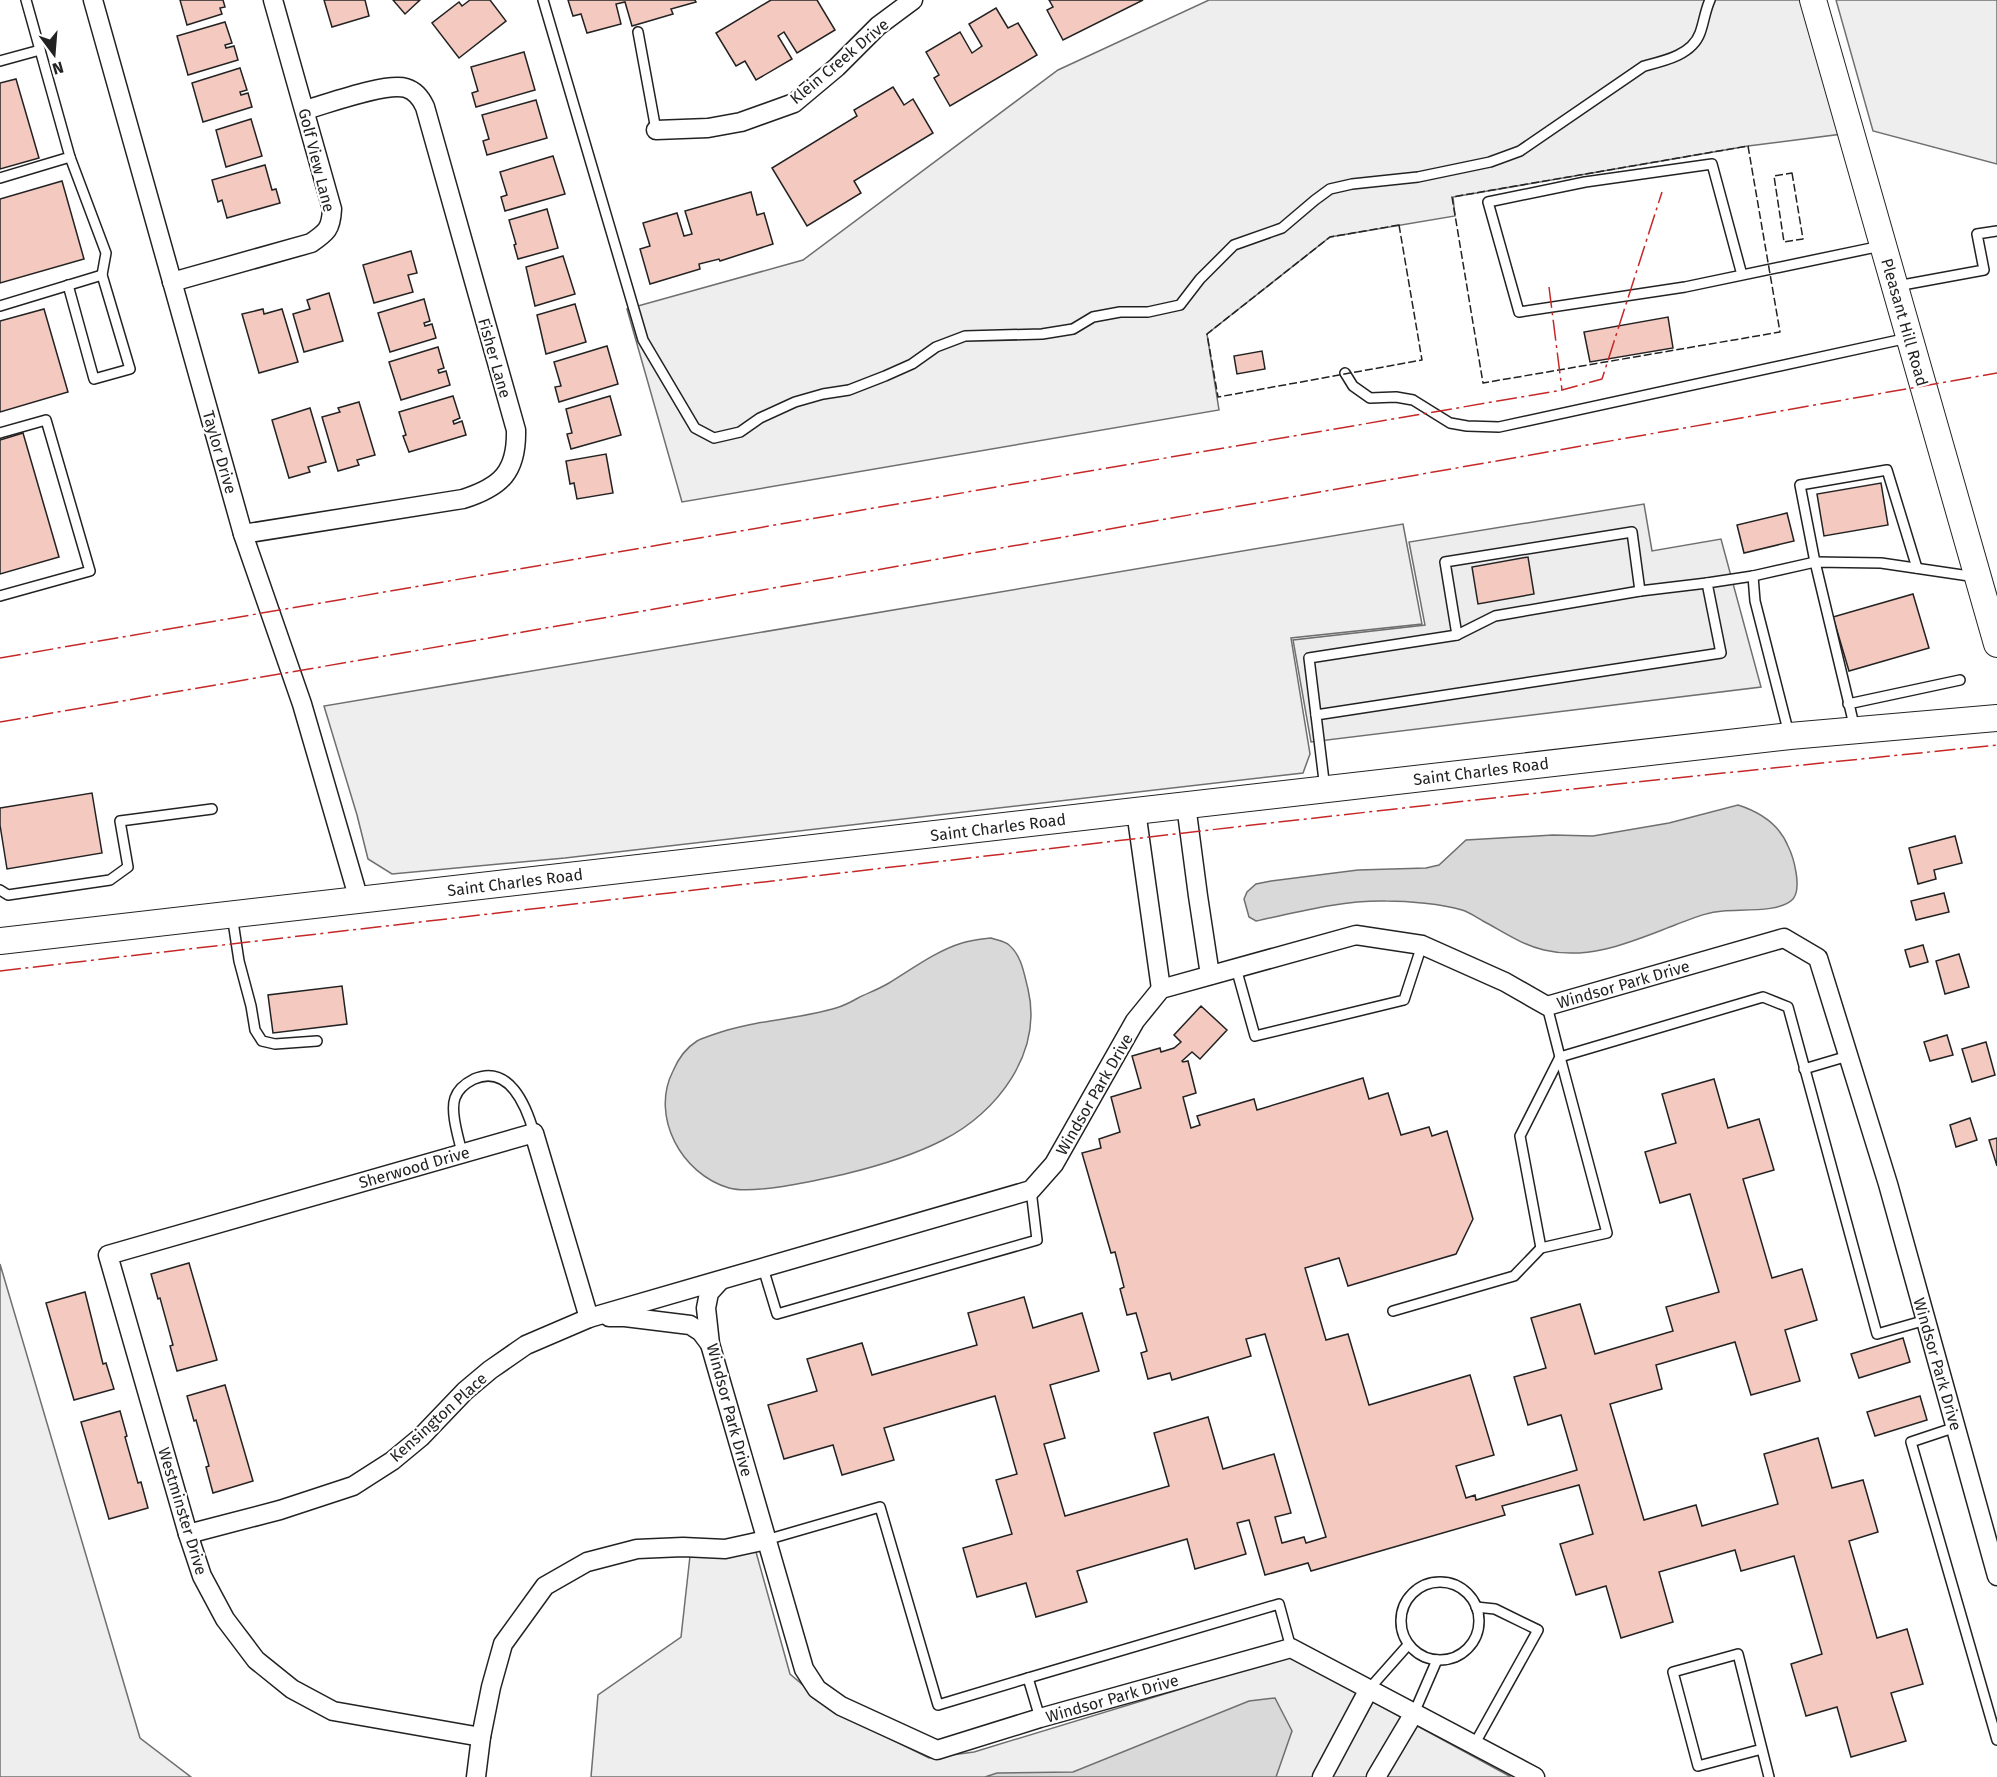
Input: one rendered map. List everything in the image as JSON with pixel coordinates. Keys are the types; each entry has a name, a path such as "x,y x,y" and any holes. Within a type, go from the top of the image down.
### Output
{"street":[{"name":"Taylor Drive","path":"93,0 243,534 302,704 359,900"},
{"name":"Golf View Lane","path":"172,282 311,243 325,234 331,223 332,209 273,0"},
{"name":"Klein Creek Drive","path":"656,130 708,128 741,122 794,103 837,67 878,26 913,0"},
{"name":"Pleasant Hill Road","path":"1813,0 1997,644"},
{"name":"Fisher Lane","path":"243,534 463,499 484,492 499,483 515,454 516,430 420,96 409,88 392,86 305,110"},
{"name":"Saint Charles Road","path":"0,941 1790,736 1997,718"},
{"path":"1186,805 1197,896 1210,975"},
{"path":"1136,811 1161,989"},
{"name":"Windsor Park Drive","path":"1031,1190 1054,1164 1135,1021 1161,989 1356,936 1422,945 1504,982 1547,1006 1784,938 1818,958 1888,1184 1997,1576"},
{"path":"534,1133 589,1318 625,1317 690,1325 701,1332 710,1344"},
{"name":"Sherwood Drive","path":"108,1255 534,1133"},
{"path":"718,1282 1031,1190"},
{"name":"Westminster Drive","path":"108,1255 202,1576 225,1619 256,1660 292,1689 333,1711 481,1737"},
{"name":"Windsor Park Drive","path":"718,1282 709,1293 706,1308 710,1344 766,1540 804,1669 817,1689 841,1706 937,1750 1040,1718 1291,1647"},
{"name":"Kensington Place","path":"188,1534 279,1510 353,1485 392,1461 421,1437 465,1391 526,1345 589,1318 718,1282"},
{"path":"476,1777 491,1687 503,1644 545,1586 587,1562 637,1549 683,1547 725,1549 766,1540"},
{"path":"1291,1647 1534,1777"},
{"path":"1322,1777 1369,1689"},
{"path":"1376,1777 1414,1713"}],"lane":[{"path":"26,0 70,157 106,253 102,275 130,369 94,379 68,285"},
{"path":"543,0 643,340 695,428 714,438 740,432 760,418 795,402 849,390 876,380 912,364 936,346 964,336 1042,334 1073,329 1093,317 1120,312 1148,312 1180,304 1200,279 1234,245 1282,228 1330,189 1352,184 1418,177 1490,162 1521,151 1644,66 1668,61 1688,49 1700,35 1710,0"},
{"path":"638,32 656,130"},
{"path":"0,61 40,50"},
{"path":"0,178 70,157"},
{"path":"1742,275 1712,164 1585,182 1488,202 1519,312 1685,287 1742,275 1883,245"},
{"path":"1895,287 1984,270 1977,234 1997,231"},
{"path":"0,306 102,275"},
{"path":"1345,373 1353,386 1370,398 1396,397 1413,400 1450,423 1498,427 1910,337"},
{"path":"0,433 46,420 90,571 0,596"},
{"path":"1855,730 1815,562 1800,485 1887,470 1917,568"},
{"path":"1457,635 1445,562 1632,532 1640,591"},
{"path":"1325,789 1309,658 1457,635 1495,616 1640,591 1753,576 1815,562 1881,563 1978,577"},
{"path":"1753,576 1755,601 1790,736"},
{"path":"1316,715 1722,653 1707,583"},
{"path":"1848,704 1960,680"},
{"path":"0,890 8,895 110,880 128,867 120,821 212,809"},
{"path":"232,915 239,961 255,1030 262,1041 274,1044 317,1041"},
{"path":"1236,968 1255,1036 1404,1000 1422,945"},
{"path":"1541,1248 1520,1136 1560,1057 1763,997 1788,1007 1877,1334 1926,1320"},
{"path":"1393,1311 1514,1276 1541,1248 1607,1233 1547,1006"},
{"path":"1804,1069 1848,1056"},
{"path":"462,1153 453,1109 455,1098 462,1086 483,1076 498,1076 507,1082 524,1104 534,1133"},
{"path":"763,1268 777,1314 1037,1240 1031,1190"},
{"path":"1956,1427 1911,1442 1997,1740"},
{"path":"766,1540 880,1507 938,1705 1279,1604 1291,1647"},
{"path":"1431,1583 1452,1584 1463,1589 1471,1597 1476,1607 1479,1618 1475,1639 1459,1655 1449,1659 1437,1660 1417,1653 1408,1645 1403,1636 1400,1625 1401,1614 1411,1594 1420,1587 1431,1583"},
{"path":"1474,1745 1538,1630 1495,1609 1476,1607"},
{"path":"1369,1689 1408,1645"},
{"path":"1762,1749 1698,1766 1673,1672 1737,1654 1762,1749 1769,1777"},
{"path":"1414,1713 1437,1660"},
{"path":"1028,1678 1040,1718"},
{"path":"1987,1704 1997,1701"}],"shaded area":[{"path":"1209,0 1803,0 1842,134 1748,146 1453,197 1455,216 1330,237 1207,334 1219,410 682,502 627,309 803,260 1058,70"},
{"path":"1836,0 1997,0 1997,164 1873,131"},
{"path":"1644,504 1652,551 1721,539 1761,687 1311,742 1293,640 1425,625 1409,542"},
{"path":"1403,524 1422,624 1291,638 1310,754 1303,773 565,858 392,874 368,859 324,706"},
{"path":"1738,805 1768,820 1784,838 1793,858 1796,873 1797,888 1793,899 1779,906 1760,910 1705,914 1611,948 1578,953 1544,950 1528,945 1467,912 1414,902 1353,902 1256,921 1249,917 1244,899 1247,892 1256,884 1271,881 1358,870 1426,868 1439,865 1466,840 1553,835 1593,836 1669,823"},
{"path":"991,938 1009,945 1017,954 1022,966 1031,1013 1029,1036 1022,1058 998,1097 963,1128 931,1146 882,1164 819,1180 754,1190 729,1188 712,1181 684,1157 674,1141 668,1124 665,1106 667,1088 677,1062 697,1041 730,1029 839,1007 885,985 952,946"},
{"path":"0,1264 140,1738 191,1777 0,1777"},
{"path":"756,1552 790,1674 834,1711 929,1758 974,1752 1289,1656 1511,1777 591,1777 598,1695 681,1637 690,1556"},
{"path":"1275,1698 1292,1731 1276,1777 985,1777 997,1773 1073,1772 1249,1701"}],"building":[{"path":"180,0 223,0 225,7 220,8 222,14 187,25"},
{"path":"324,0 365,0 369,16 332,27"},
{"path":"393,0 420,0 405,14"},
{"path":"470,0 490,0 506,21 459,58 432,23 459,2 462,6"},
{"path":"568,0 695,0 696,2 671,9 673,14 632,26 625,2 616,4 621,24 587,33 581,14 573,16"},
{"path":"771,0 817,0 835,30 797,53 784,32 778,36 792,59 756,80 745,61 736,66 716,33"},
{"path":"1049,0 1143,0 1063,40 1047,10 1053,7"},
{"path":"996,8 1008,28 1018,23 1037,55 950,106 934,78 939,75 926,52 960,32 972,53 982,46 969,24"},
{"path":"225,22 232,43 225,45 226,48 234,46 238,60 188,75 177,36"},
{"path":"524,52 535,90 476,107 472,93 478,91 471,67"},
{"path":"240,68 247,90 240,92 241,95 248,93 252,107 203,122 192,83"},
{"path":"16,79 39,158 0,169 0,83"},
{"path":"893,87 904,105 913,99 933,133 854,181 861,193 807,226 772,168 857,116 854,110"},
{"path":"536,100 547,138 487,155 483,141 489,139 482,115"},
{"path":"251,119 262,156 226,167 216,130"},
{"path":"553,156 565,194 505,211 501,197 507,195 500,172"},
{"path":"265,165 272,190 276,189 280,203 227,218 222,200 218,202 212,180"},
{"path":"62,181 84,259 0,283 0,199"},
{"path":"751,192 757,215 764,213 773,244 720,261 719,259 699,264 700,269 650,284 640,249 650,246 643,223 677,213 684,236 692,234 685,211"},
{"path":"547,209 558,248 518,259 509,220"},
{"path":"411,251 417,273 408,275 413,292 374,303 363,265"},
{"path":"563,256 575,294 535,306 526,267"},
{"path":"329,293 343,341 304,352 293,314 310,309 307,300"},
{"path":"424,299 430,321 424,323 425,326 432,324 436,338 390,352 378,313"},
{"path":"575,304 586,342 546,354 537,315"},
{"path":"44,309 68,392 0,412 0,321"},
{"path":"263,309 264,314 282,309 298,362 259,373 242,314"},
{"path":"1668,317 1673,348 1590,362 1584,332"},
{"path":"607,346 618,384 559,402 555,387 561,386 554,362"},
{"path":"438,347 444,368 438,370 439,373 446,371 450,385 401,400 389,362"},
{"path":"1262,351 1265,369 1237,374 1234,356"},
{"path":"453,396 460,418 453,421 454,424 462,421 466,435 409,452 403,436 406,435 399,412"},
{"path":"610,396 621,435 571,449 567,434 572,433 566,409"},
{"path":"359,402 375,455 357,460 359,465 338,471 322,417 340,412 338,408"},
{"path":"310,408 326,462 308,467 310,472 289,478 272,420"},
{"path":"23,433 59,557 0,574 0,440"},
{"path":"606,454 613,493 577,499 574,483 570,484 566,461"},
{"path":"1881,483 1888,525 1824,536 1817,494"},
{"path":"1787,513 1794,541 1744,553 1737,525"},
{"path":"1528,557 1534,594 1478,604 1472,567"},
{"path":"1913,594 1929,648 1849,671 1833,617"},
{"path":"92,793 102,853 7,869 0,825 0,808"},
{"path":"1955,836 1962,863 1934,870 1936,879 1918,884 1909,848"},
{"path":"1944,893 1949,912 1916,920 1911,901"},
{"path":"1923,945 1928,962 1910,967 1905,950"},
{"path":"1959,954 1969,987 1945,994 1936,961"},
{"path":"342,986 347,1024 273,1033 268,995"},
{"path":"1201,1006 1227,1030 1200,1059 1192,1052 1182,1061 1188,1061 1196,1093 1183,1097 1191,1128 1200,1125 1197,1116 1254,1099 1257,1110 1363,1078 1369,1099 1388,1093 1401,1135 1429,1127 1432,1136 1447,1131 1473,1219 1456,1254 1348,1286 1339,1258 1305,1268 1326,1340 1348,1334 1369,1405 1470,1375 1494,1455 1456,1466 1466,1498 1475,1495 1476,1500 1577,1470 1561,1415 1528,1425 1514,1377 1546,1368 1531,1318 1580,1304 1595,1354 1673,1331 1666,1307 1719,1292 1690,1194 1660,1203 1645,1152 1676,1143 1662,1094 1714,1079 1728,1128 1759,1119 1774,1170 1743,1179 1772,1278 1802,1269 1817,1320 1785,1330 1800,1381 1751,1395 1735,1342 1656,1365 1662,1389 1610,1404 1644,1520 1696,1505 1702,1526 1778,1504 1764,1454 1818,1438 1832,1488 1863,1480 1878,1532 1849,1541 1877,1638 1907,1629 1923,1684 1891,1693 1906,1741 1851,1757 1837,1707 1806,1716 1791,1664 1822,1654 1794,1556 1741,1571 1735,1550 1659,1572 1673,1622 1621,1638 1606,1586 1576,1595 1560,1544 1593,1534 1579,1485 1502,1506 1505,1515 1311,1571 1308,1563 1265,1575 1249,1520 1237,1523 1246,1554 1195,1569 1187,1539 1077,1571 1087,1602 1036,1617 1026,1583 977,1597 963,1548 1012,1534 996,1480 1017,1474 995,1396 884,1428 894,1460 842,1475 833,1445 784,1459 768,1405 817,1391 807,1359 862,1343 872,1375 977,1345 968,1313 1024,1297 1033,1328 1082,1313 1099,1371 1050,1385 1065,1438 1044,1444 1065,1516 1169,1486 1154,1433 1208,1417 1223,1469 1274,1454 1291,1513 1275,1517 1282,1543 1304,1537 1306,1543 1326,1537 1265,1334 1246,1339 1251,1356 1172,1380 1170,1373 1148,1379 1141,1353 1147,1351 1136,1313 1127,1315 1120,1289 1124,1287 1115,1252 1111,1253 1082,1153 1101,1148 1099,1139 1120,1132 1111,1097 1141,1088 1132,1056 1160,1048 1161,1052 1174,1048 1181,1042 1174,1035"},
{"path":"1947,1035 1953,1055 1930,1061 1924,1042"},
{"path":"1986,1042 1995,1075 1972,1082 1962,1049"},
{"path":"1970,1118 1977,1140 1956,1147 1950,1125"},
{"path":"1997,1138 1997,1166 1989,1140"},
{"path":"189,1263 217,1360 177,1371 170,1346 173,1345 151,1274"},
{"path":"85,1292 103,1364 106,1363 114,1389 74,1400 46,1303"},
{"path":"1903,1338 1910,1362 1859,1378 1851,1354"},
{"path":"225,1385 253,1481 213,1493 206,1467 209,1466 187,1396"},
{"path":"1920,1396 1927,1420 1875,1436 1867,1412"},
{"path":"120,1411 138,1483 141,1482 148,1508 109,1519 81,1422"}],"fence":[{"path":"1748,146 1780,332 1483,383 1452,197 1748,146"},
{"path":"1792,173 1803,239 1784,242 1774,176 1792,173"},
{"path":"1399,225 1422,360 1218,397 1207,334 1330,237 1399,225"}],"power":[{"path":"1549,287 1562,390 1602,379 1662,192"},
{"path":"0,722 1997,373"},
{"path":"0,658 1562,390"},
{"path":"0,971 1261,824 1997,745"}]}
